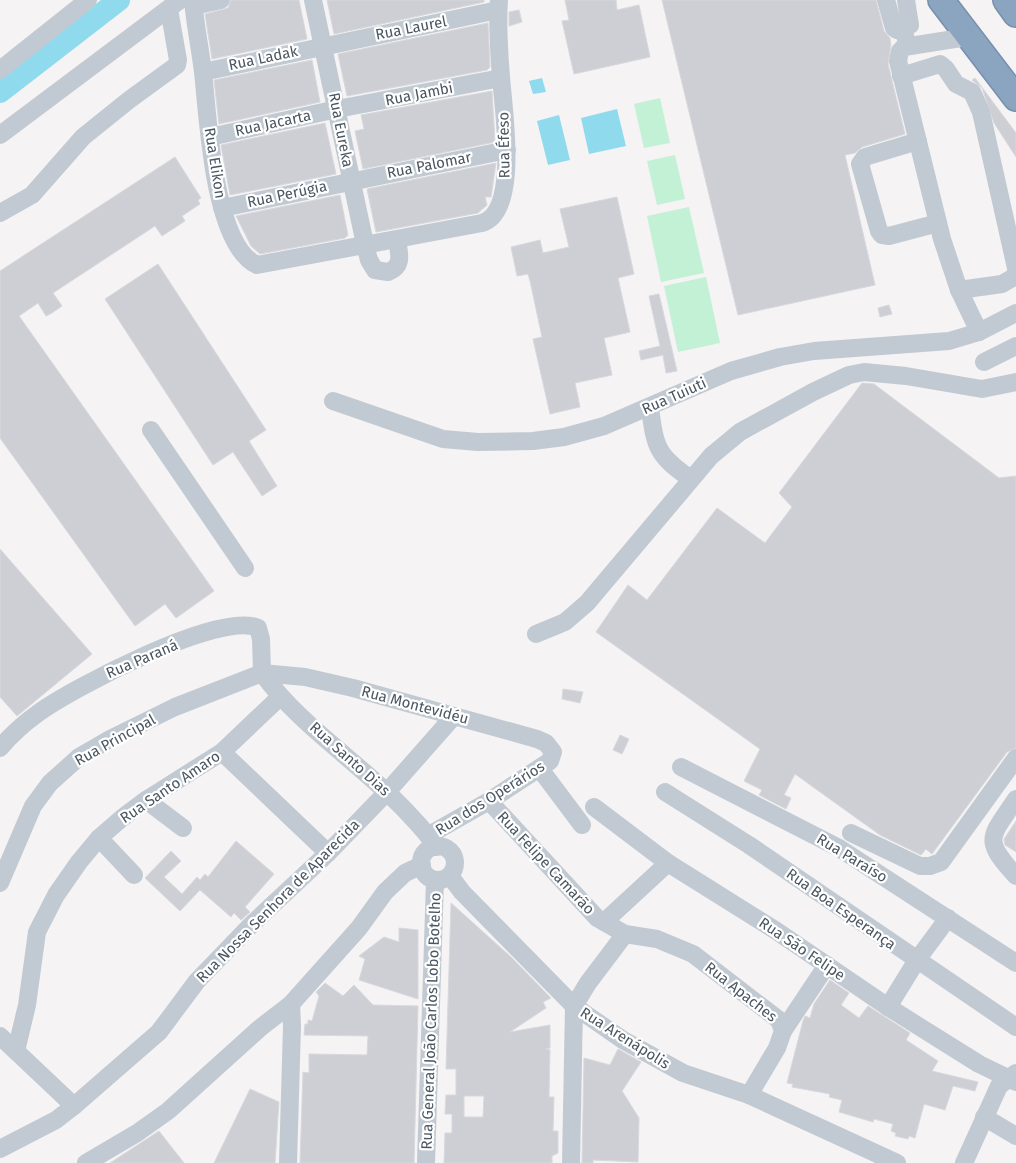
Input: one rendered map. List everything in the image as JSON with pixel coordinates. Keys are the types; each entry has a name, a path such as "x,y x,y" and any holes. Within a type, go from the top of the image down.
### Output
{"highway":[{"path":"941,0 967,37 1016,98"},
{"path":"1006,0 1016,14"}],"street":[{"path":"0,70 88,0"},
{"path":"0,135 184,4 221,0"},
{"name":"Rua Eureka","path":"313,0 367,252"},
{"path":"886,0 894,28 897,30 910,25 906,0"},
{"path":"0,213 32,195 83,137 177,65 184,4"},
{"name":"Rua Elikon","path":"184,4 203,72 214,177 222,208 239,247 250,261 257,266 367,252"},
{"name":"Rua Laurel","path":"324,45 498,5"},
{"name":"Rua Éfeso","path":"367,252 397,240 487,222 492,216 504,193 507,150 501,78 498,5"},
{"path":"903,29 908,46"},
{"path":"967,37 908,46 901,48 899,54 901,76 938,223 959,290 979,332"},
{"name":"Rua Ladak","path":"203,72 324,45"},
{"path":"901,76 940,64 946,69 956,84 970,90 975,96 981,112 1016,268"},
{"name":"Rua Jambi","path":"337,109 501,78"},
{"name":"Rua Jacarta","path":"210,137 337,109"},
{"path":"918,141 865,158 860,164 879,231 882,235 889,236 938,223"},
{"name":"Rua Palomar","path":"351,180 507,150"},
{"name":"Rua Perúgia","path":"222,208 351,180"},
{"path":"367,252 378,271 385,273 392,271 400,259 397,240"},
{"path":"959,290 1002,284 1010,281 1016,273"},
{"name":"Rua Tuiuti","path":"333,401 443,439 478,442 533,441 564,437 604,426 650,408 731,371 780,357 814,351 949,341 979,332 1016,313"},
{"path":"984,362 1016,346"},
{"path":"536,634 565,622 588,603 622,559 711,456 740,432 791,403 849,375 881,372 982,389 1016,382"},
{"path":"650,408 654,440 670,464 691,479"},
{"path":"151,430 245,568"},
{"name":"Rua Paraná","path":"0,748 38,714 83,686 125,664 209,631 248,625 258,628 262,639 262,673"},
{"name":"Rua Santo Dias","path":"262,673 280,697 387,792 432,841"},
{"name":"Rua Montevidéu","path":"262,673 305,677 353,688 546,743 553,752 545,765"},
{"name":"Rua Principal","path":"0,884 33,806 56,776 79,757 175,707 262,673"},
{"name":"Rua Santo Amaro","path":"16,1051 27,1005 33,946 42,919 79,862 99,838 146,800 222,752 280,697"},
{"name":"Rua Nossa Senhora de Aparecida","path":"0,1149 56,1120 159,1032 197,981 251,925 328,853 387,792 454,716"},
{"path":"222,752 328,853"},
{"path":"851,833 920,866 936,865 941,862 1016,758"},
{"path":"545,765 582,825"},
{"name":"Rua dos Operários","path":"432,841 545,765"},
{"name":"Rua Paraíso","path":"681,767 838,848 1016,963"},
{"name":"Rua Boa Esperança","path":"665,792 749,845 1016,1027"},
{"path":"1016,798 992,836 993,847 998,856 1016,876"},
{"path":"146,800 183,828"},
{"name":"Rua Felipe Camarão","path":"489,801 592,914 625,934"},
{"name":"Rua São Felipe","path":"594,807 668,863 827,965 888,1007 979,1064 1014,1078"},
{"path":"99,838 134,875"},
{"path":"432,841 453,855 455,866 443,878 426,875 422,865 424,854 432,841"},
{"name":"Rua Felipe Camarão","path":"604,922 668,863"},
{"path":"86,1163 137,1133 168,1110 260,1028 291,1004 360,928 385,892 405,873 422,865"},
{"name":"Rua Arenápolis","path":"443,878 462,892 574,1006 624,1040 681,1072 749,1095 897,1163"},
{"name":"Rua General João Carlos Lobo Botelho","path":"426,1163 443,878"},
{"path":"888,1007 917,960 948,918"},
{"path":"570,1163 574,1006 588,983 625,934"},
{"name":"Rua Apaches","path":"625,934 657,939 693,954 780,1020 784,1031 777,1048 749,1095"},
{"path":"784,1031 827,965"},
{"path":"288,1163 291,1004"},
{"path":"0,1036 74,1106"},
{"path":"964,1163 998,1086 1014,1078"},
{"path":"984,1117 1016,1136"}],"green space":[{"path":"660,98 670,143 644,148 634,104"},
{"path":"675,155 685,199 657,205 647,161"},
{"path":"689,207 704,273 661,282 647,216"},
{"path":"706,277 720,343 678,352 664,286"}],"water":[{"path":"542,78 546,92 533,94 529,81"},
{"path":"617,109 626,146 589,154 581,118"},
{"path":"559,115 570,160 548,165 537,121"}],"building":[{"path":"231,0 299,0 307,39 212,59 205,14 228,8"},
{"path":"327,0 484,0 484,2 334,34"},
{"path":"565,0 616,0 617,10 639,5 650,57 574,74 562,21 569,20"},
{"path":"662,0 876,0 884,31 890,38 891,45 888,64 905,134 862,147 855,153 845,155 875,285 738,315"},
{"path":"519,10 522,22 509,26 509,12"},
{"path":"488,23 490,67 487,70 347,96 338,54"},
{"path":"312,60 320,102 219,124 214,80"},
{"path":"975,78 1016,133 1016,157 994,123 982,88 972,80"},
{"path":"492,91 495,142 363,169 355,131 364,129 361,115"},
{"path":"325,123 336,174 230,195 221,145"},
{"path":"175,157 201,198 198,200 200,204 182,216 185,221 162,236 155,226 53,293 62,306 52,313 46,316 38,303 19,316 214,591 176,618 165,604 135,626 0,438 0,271"},
{"path":"496,163 491,197 485,197 487,205 478,213 376,232 367,189"},
{"path":"340,195 348,235 345,238 260,254 251,246 236,216"},
{"path":"617,197 634,274 618,278 630,332 604,338 612,375 575,383 580,407 550,414 533,339 542,337 530,281 528,274 517,276 511,247 540,240 543,253 569,247 560,209"},
{"path":"158,264 266,430 249,441 277,486 262,496 233,452 213,465 105,299"},
{"path":"659,294 677,371 666,373 663,355 641,360 639,351 660,346 649,296"},
{"path":"889,305 892,314 880,317 878,308"},
{"path":"862,383 874,384 999,478 1016,476 1016,748 1007,752 932,854 926,849 921,855 880,835 795,774 784,795 791,798 786,809 759,795 762,790 744,781 760,749 596,632 628,585 647,600 717,508 765,543 792,507 779,493"},
{"path":"0,549 92,654 17,716 0,697"},
{"path":"563,689 583,692 580,703 562,699"},
{"path":"620,735 629,739 622,754 613,750"},
{"path":"1016,821 1016,852 1005,845 1004,839"},
{"path":"236,841 274,874 245,907 250,912 241,920 234,913 231,917 200,890 180,911 145,878 171,851 181,861 164,877 182,894 197,877 200,880 205,874 208,877"},
{"path":"451,903 511,957 551,998 543,1002 546,1008 510,1032 550,1025 550,1048 546,1049 550,1050 549,1097 554,1097 553,1131 558,1131 558,1153 552,1156 552,1163 444,1163 445,1133 452,1133 452,1114 445,1114 446,1095 456,1095 456,1069 446,1069","holes":["464,1096 484,1096 483,1117 464,1117"]},
{"path":"399,928 418,930 418,999 359,980 365,959 359,956 384,937 399,942"},
{"path":"830,980 849,993 841,1005 859,1018 868,1006 910,1033 906,1040 938,1061 932,1071 978,1082 975,1091 953,1086 945,1110 924,1104 915,1138 909,1136 908,1139 895,1136 896,1133 891,1131 893,1124 874,1119 873,1122 839,1112 842,1100 829,1097 830,1094 792,1087 793,1084 787,1083 803,1021 805,1016 810,1018 814,1004"},
{"path":"325,983 343,996 354,985 373,1005 418,1006 414,1163 300,1163 303,1072 309,1073 309,1054 367,1055 368,1036 304,1035 305,1024 308,1024 308,1020 312,1021 319,996 316,992"},
{"path":"618,1049 641,1062 622,1091 639,1118 638,1162 593,1160 593,1163 582,1163 584,1058 610,1065"},
{"path":"250,1089 279,1102 275,1163 214,1163"},
{"path":"159,1131 184,1163 110,1163 133,1148"}],"waterway":[{"path":"0,92 119,0"}]}
